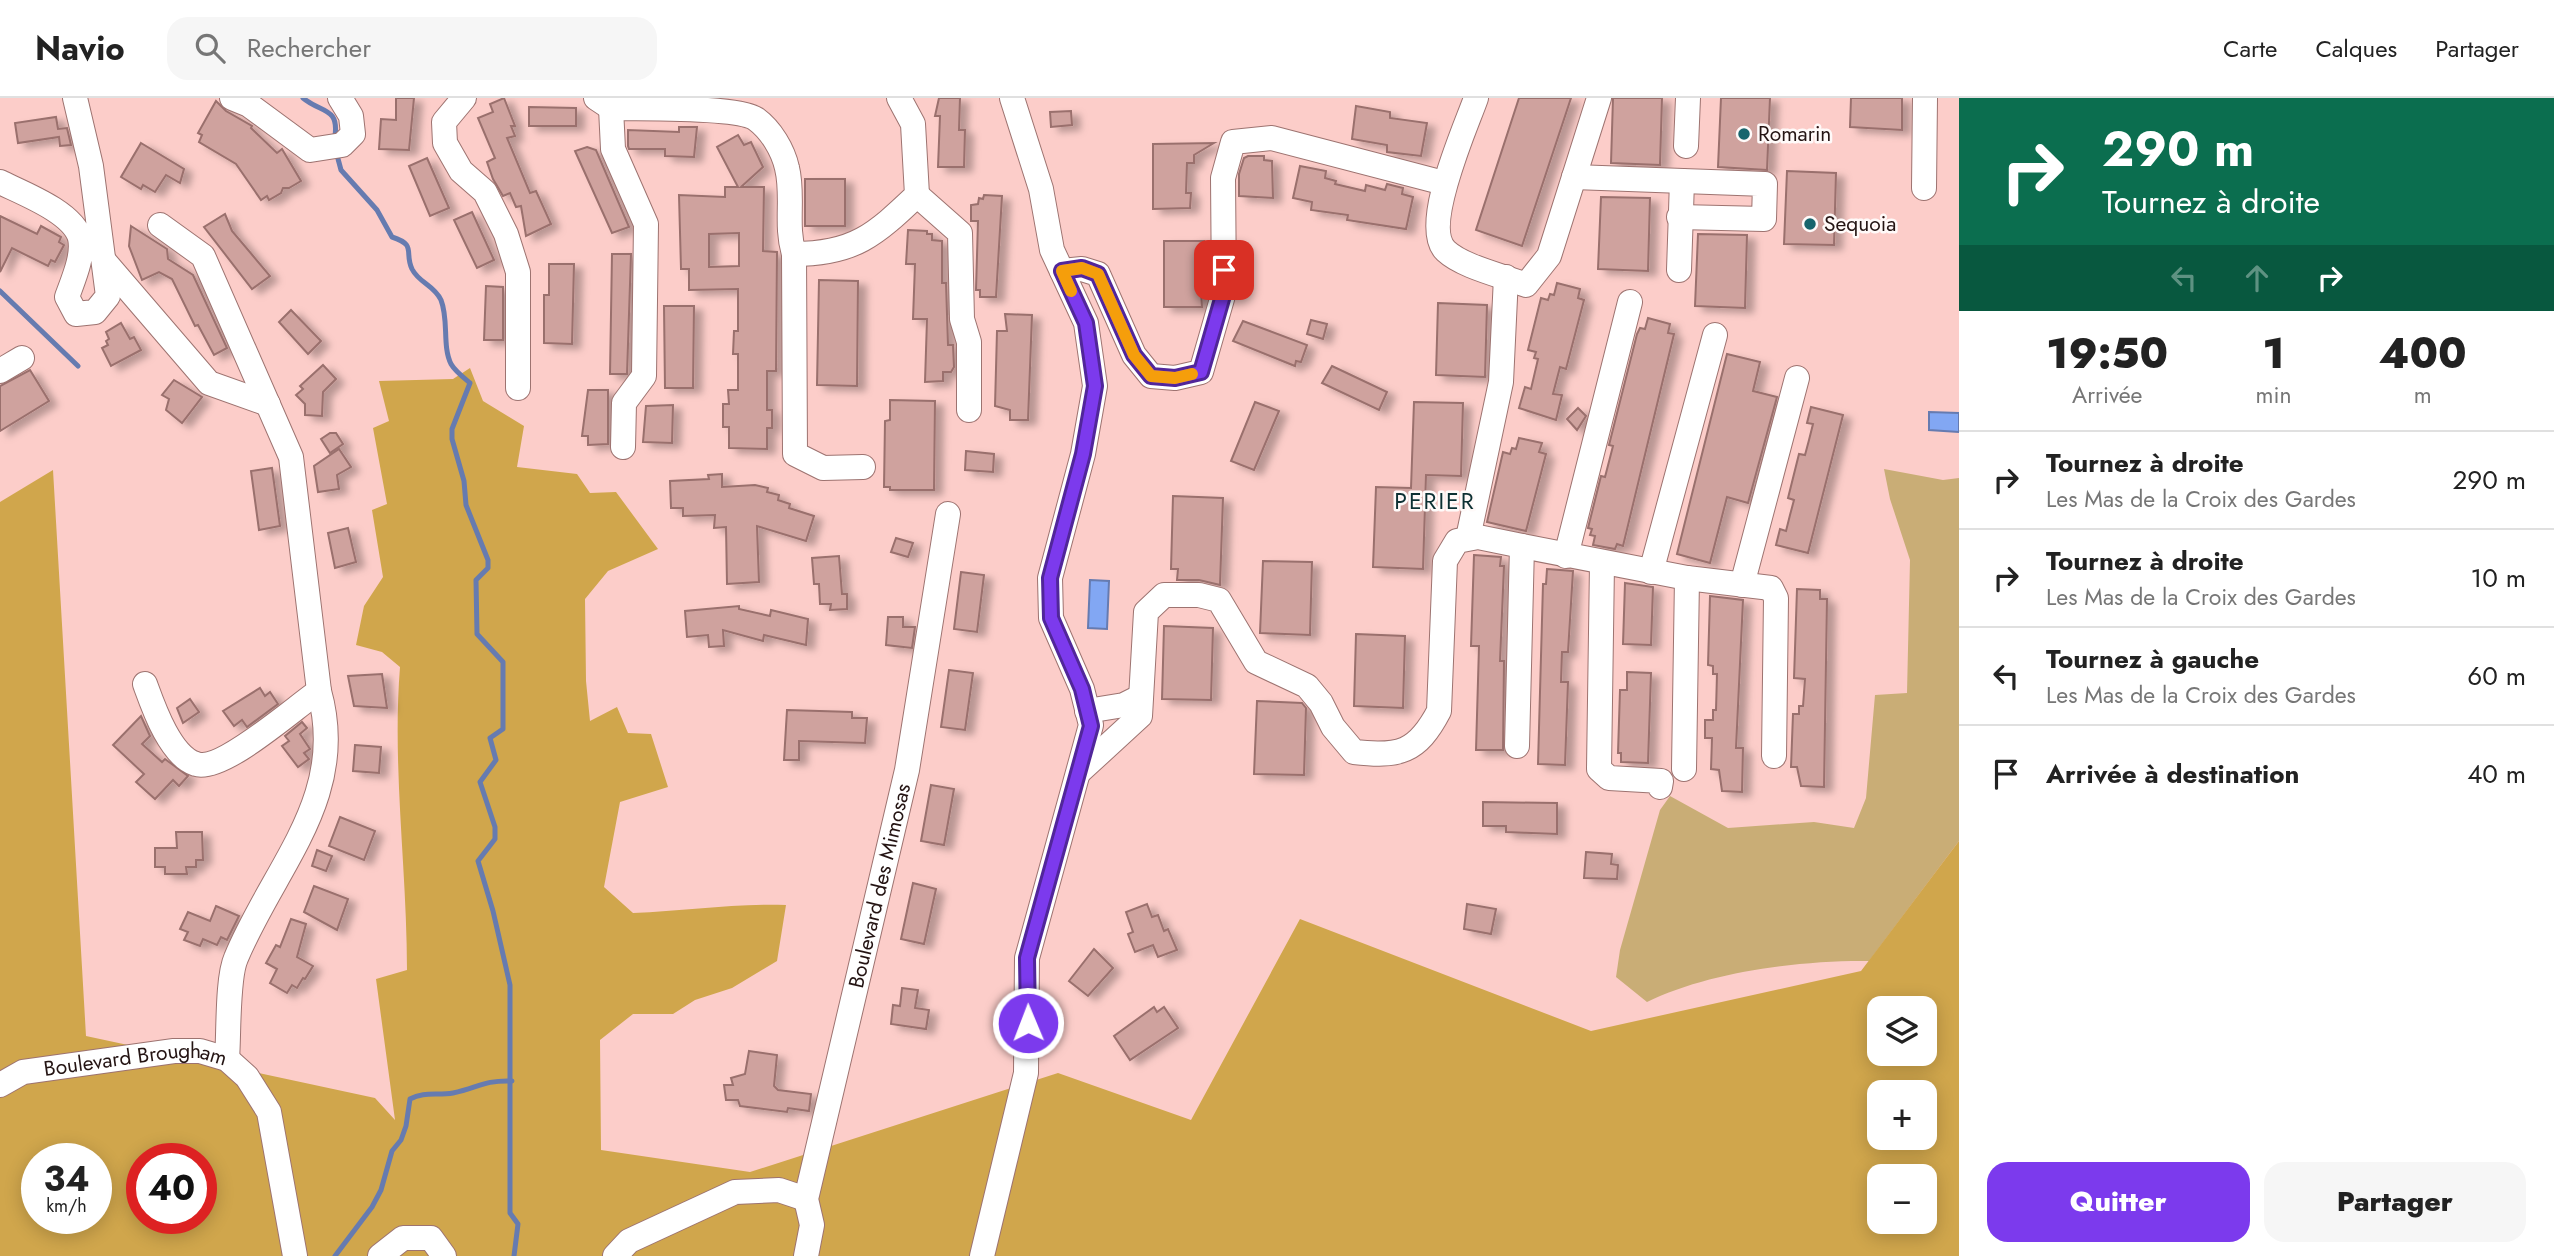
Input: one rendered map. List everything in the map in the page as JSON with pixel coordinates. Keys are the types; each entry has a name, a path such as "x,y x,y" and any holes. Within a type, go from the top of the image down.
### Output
{"street":[{"path":"0,182 64,215 80,237 77,266 67,297 76,314 95,312 108,296 105,262 90,166 75,98"},
{"path":"232,98 249,105 310,150 342,145 353,134 347,104"},
{"path":"464,98 444,122 445,143 461,171 485,192 506,234 518,272 518,388"},
{"path":"899,98 913,124 917,195 960,233 962,319 969,342 969,410"},
{"path":"982,1256 1026,1073 1027,958 1091,726 1082,689 1051,618 1050,578 1083,454 1095,386 1086,323 1052,250 1041,189 1012,98"},
{"path":"1476,98 1444,183 1438,234 1440,244 1457,259 1526,285 1549,256 1599,98"},
{"path":"1686,146 1688,98"},
{"path":"1924,188 1925,98"},
{"path":"623,447 624,403 644,376 646,224 613,149 603,103 726,112 754,118 778,142 788,170 788,236 794,254 795,454 823,468 863,467"},
{"path":"1062,271 1082,268 1098,274 1134,355 1151,376 1175,378 1201,372 1224,292 1223,178 1233,142 1272,138 1444,183"},
{"path":"1574,177 1765,184 1764,219 1679,217"},
{"path":"1679,271 1682,181"},
{"path":"794,254 829,254 864,240 917,195"},
{"path":"160,225 204,256 291,457 319,691 326,714 328,748 319,796 234,961 227,1059"},
{"path":"105,262 209,383 268,404"},
{"path":"1468,538 1501,382 1506,277"},
{"path":"1566,556 1630,302"},
{"path":"1651,572 1715,335"},
{"path":"0,372 22,358"},
{"path":"1742,584 1797,378"},
{"name":"Boulevard des Mimosas","path":"806,1256 812,1225 806,1199 907,770 948,514"},
{"path":"1079,772 1140,716 1146,612 1164,595 1199,595 1219,600 1237,635 1256,662 1307,686 1321,703 1333,727 1354,752 1381,755 1408,750 1427,733 1439,711 1445,561 1457,541 1478,537 1687,579 1771,588 1776,598 1774,755"},
{"path":"1517,746 1522,546"},
{"path":"1602,564 1599,769 1609,778 1661,781 1660,787"},
{"path":"1684,769 1687,579"},
{"path":"145,684 159,720 176,748 195,764 211,765 234,755 319,691"},
{"path":"1087,711 1124,705 1140,697"},
{"name":"Boulevard Brougham","path":"0,1085 23,1072 174,1051 200,1051 227,1059 247,1077 269,1112 295,1256"},
{"path":"615,1256 629,1241 735,1192 779,1190 806,1199"},
{"path":"380,1256 403,1238 430,1238 444,1256"}],"shaded area":[{"path":"470,368 483,401 524,426 517,467 577,474 590,493 616,492 658,549 608,571 585,599 586,681 590,721 617,707 628,733 651,734 668,787 620,802 604,887 633,913 786,905 777,961 732,988 695,1000 673,1014 633,1014 600,1040 601,1150 750,1172 1058,1073 1191,1120 1300,919 1591,1031 1861,971 1959,841 1959,1256 0,1256 0,502 53,470 86,1036 375,1098 395,1120 376,979 407,970 398,743 400,667 382,652 356,645 364,606 383,577 372,510 387,504 373,428 389,421 379,381 453,379"},
{"path":"1884,469 1943,480 1959,478 1959,841 1869,961 1814,963 1755,970 1698,983 1647,1002 1616,977 1620,950 1660,810 1670,796 1728,828 1814,822 1854,828 1866,798 1875,695 1907,693 1910,560 1890,499"}],"water":[{"path":"1929,412 1959,413 1959,432 1929,430"},
{"path":"1090,580 1109,581 1107,629 1088,628"}],"building":[{"path":"396,98 414,98 409,150 379,149 381,119 396,120"},
{"path":"504,98 515,126 511,126 515,136 507,138 530,193 536,191 551,224 526,236 521,206 516,207 510,193 503,196 493,179 487,162 495,158 478,118 493,112 490,104"},
{"path":"939,98 960,98 959,130 965,130 964,167 938,167 940,116 935,116"},
{"path":"1519,98 1571,98 1522,246 1476,230"},
{"path":"1613,98 1662,98 1660,165 1611,163"},
{"name":"Romarin","path":"1721,98 1770,98 1767,170 1718,167"},
{"path":"1851,98 1902,98 1902,130 1850,127"},
{"path":"216,101 226,111 252,126 277,153 282,149 301,181 289,188 283,188 281,193 269,200 267,196 261,200 236,164 199,142 202,135 198,133"},
{"path":"1356,106 1390,112 1390,118 1427,123 1421,156 1387,152 1387,145 1352,139"},
{"path":"529,107 576,108 576,126 529,126"},
{"path":"1071,111 1072,125 1051,127 1050,112"},
{"path":"56,117 58,129 67,128 71,145 60,146 59,137 18,143 15,123"},
{"path":"679,127 697,127 694,157 665,156 665,149 629,149 628,130 679,132"},
{"path":"738,135 744,145 751,142 763,167 741,187 764,187 763,251 777,252 776,371 767,371 767,410 772,410 772,428 767,428 767,449 729,448 729,427 723,427 723,404 729,404 728,390 738,390 738,354 733,354 734,331 738,331 738,289 689,290 689,269 681,269 679,195 725,197 725,187 738,187 717,147","holes":["739,233 739,266 709,267 709,234"]},
{"path":"141,143 184,169 180,183 166,175 155,192 143,185 141,189 121,177"},
{"path":"1214,143 1194,155 1194,163 1187,163 1186,193 1191,193 1190,208 1153,209 1153,144"},
{"path":"587,147 596,150 629,227 612,233 575,151"},
{"path":"1264,156 1264,160 1272,161 1273,198 1239,196 1239,174 1244,158"},
{"path":"427,158 449,208 430,216 409,166"},
{"path":"1300,166 1326,171 1325,178 1336,181 1335,184 1365,191 1366,185 1385,190 1387,184 1403,188 1402,194 1413,197 1406,229 1347,220 1348,215 1311,210 1312,202 1293,198"},
{"name":"Sequoia","path":"1787,171 1836,173 1834,245 1784,244"},
{"path":"805,179 845,179 845,226 805,226"},
{"path":"984,195 1002,196 996,297 980,297 980,290 976,290 978,221 971,221 971,205 978,204 979,198 983,199"},
{"path":"1601,197 1650,198 1648,271 1598,269"},
{"path":"472,212 494,260 477,268 454,220"},
{"path":"225,214 232,231 270,276 252,289 204,227"},
{"path":"0,216 37,234 41,226 61,237 59,242 64,245 55,262 51,260 48,266 12,248 0,272"},
{"path":"131,226 167,249 168,259 193,275 227,348 214,355 198,325 195,326 172,279 159,272 142,280 129,246"},
{"path":"908,230 927,231 927,234 932,234 932,240 942,241 942,283 946,283 948,345 953,345 954,367 951,372 943,372 943,381 925,382 927,319 913,319 915,264 906,264"},
{"path":"1698,234 1747,235 1745,308 1695,306"},
{"path":"1164,241 1204,241 1204,259 1199,259 1202,307 1164,307"},
{"path":"612,254 631,254 627,374 610,374"},
{"path":"549,264 574,264 572,344 544,343 544,295 549,295"},
{"path":"819,280 858,281 857,386 817,385"},
{"path":"1557,283 1580,289 1578,298 1584,300 1566,369 1560,367 1553,394 1562,395 1556,420 1519,408 1525,387 1531,389 1538,359 1534,358 1536,352 1528,350 1541,298 1548,300 1550,294 1554,295"},
{"path":"486,286 503,287 503,340 484,340"},
{"path":"1438,303 1487,305 1485,377 1436,375"},
{"path":"664,306 694,306 693,388 665,388"},
{"path":"291,310 321,341 308,354 279,322"},
{"path":"1005,314 1032,315 1028,420 1010,420 1010,410 995,406 997,331 1007,331"},
{"path":"1648,318 1670,324 1668,333 1674,334 1623,546 1617,544 1615,549 1593,545 1595,536 1590,535 1592,529 1588,528 1601,476 1605,477 1613,446 1609,445 1637,334 1640,328 1645,329"},
{"path":"1311,320 1327,324 1323,339 1307,334"},
{"path":"1243,321 1307,345 1301,362 1296,361 1295,366 1233,341"},
{"path":"121,323 130,339 134,337 141,350 111,366 102,348 108,345 106,332"},
{"path":"1727,354 1760,362 1753,391 1777,397 1748,503 1727,497 1710,563 1677,554"},
{"path":"323,365 336,379 323,392 322,416 305,415 305,404 296,395 303,389 300,386"},
{"path":"1332,366 1387,392 1379,410 1322,383"},
{"path":"30,370 49,401 0,431 0,386"},
{"path":"174,380 202,397 182,423 166,410 169,399 162,395"},
{"path":"588,390 608,390 608,444 588,445 588,436 582,436"},
{"path":"890,400 935,401 934,490 890,490 890,487 884,487 885,421 890,420"},
{"path":"1255,402 1279,411 1254,470 1231,461"},
{"path":"1414,402 1463,403 1461,476 1426,475 1423,569 1373,567 1376,487 1411,488"},
{"path":"673,405 672,443 643,442 646,406"},
{"path":"1811,407 1843,415 1808,553 1776,545 1780,529 1786,531 1794,500 1788,498 1799,454 1805,455 1809,440 1813,424 1807,423"},
{"path":"1578,408 1586,416 1577,430 1567,419"},
{"path":"330,433 336,433 343,444 330,453 321,439"},
{"path":"1519,438 1542,443 1539,452 1546,454 1526,531 1487,522 1503,452 1510,454 1512,448 1516,449"},
{"path":"339,449 351,467 337,475 339,489 318,492 314,466"},
{"path":"966,451 994,454 993,472 965,470"},
{"path":"272,468 280,526 259,530 251,471"},
{"path":"722,474 722,487 755,485 768,488 767,492 779,495 778,500 790,504 789,508 814,516 806,541 757,526 759,582 727,584 726,527 714,528 715,515 683,516 683,508 671,508 670,481 709,479 708,475"},
{"path":"1173,496 1223,498 1220,585 1199,580 1177,580 1178,569 1171,569"},
{"path":"348,528 356,562 335,568 328,533"},
{"path":"896,538 913,543 908,557 891,552"},
{"path":"1474,555 1501,557 1500,566 1504,566 1500,661 1504,661 1503,750 1476,750 1479,646 1471,646"},
{"path":"839,556 842,594 847,594 847,609 830,610 831,604 820,604 819,584 814,584 812,558"},
{"path":"1263,561 1312,562 1310,635 1260,633"},
{"path":"1547,569 1573,571 1568,652 1562,652 1561,682 1568,682 1565,765 1538,764 1543,584 1546,584"},
{"path":"961,572 984,575 977,632 954,629"},
{"path":"1625,583 1653,587 1651,645 1623,644"},
{"path":"1797,589 1820,590 1820,599 1827,599 1824,787 1801,786 1797,767 1791,767 1793,714 1799,714 1799,706 1803,706 1805,679 1794,678"},
{"path":"1710,596 1743,600 1736,748 1743,748 1742,792 1722,791 1719,770 1711,769 1712,738 1705,738 1705,720 1713,720 1713,710 1716,710 1717,674 1713,674 1713,666 1708,665"},
{"path":"739,606 739,609 770,616 771,610 808,619 806,645 764,635 763,641 723,630 724,646 709,647 708,635 687,637 685,611"},
{"path":"888,617 903,617 903,627 915,627 912,648 886,645"},
{"path":"1164,626 1213,628 1211,700 1162,699"},
{"path":"1356,634 1405,636 1403,708 1354,706"},
{"path":"949,670 973,673 965,730 941,727"},
{"path":"1627,672 1651,673 1648,763 1621,762 1621,753 1618,753 1620,690 1627,690"},
{"path":"382,674 387,708 354,706 348,676"},
{"path":"260,688 265,696 270,692 278,704 247,727 242,720 234,726 223,711"},
{"path":"190,699 199,712 183,723 177,708"},
{"path":"1257,701 1302,703 1306,708 1304,775 1254,774"},
{"path":"787,710 852,712 852,718 867,718 865,743 799,741 799,760 784,760"},
{"path":"141,716 150,736 142,744 162,762 165,759 188,776 179,786 173,780 155,799 136,782 144,774 113,745"},
{"path":"302,722 307,728 300,734 310,749 304,753 309,759 298,767 282,746 289,741 285,736"},
{"path":"355,745 381,747 379,773 353,771"},
{"path":"931,785 954,789 944,845 921,841"},
{"path":"1483,802 1557,803 1557,834 1506,832 1506,826 1483,826"},
{"path":"340,817 375,831 364,860 329,846"},
{"path":"176,832 202,832 203,860 196,860 196,867 186,867 187,874 165,874 165,867 155,867 155,848 177,848"},
{"path":"317,850 332,856 326,871 312,866"},
{"path":"1586,852 1612,854 1611,864 1618,865 1617,879 1584,878"},
{"path":"913,883 936,889 924,944 901,939"},
{"path":"314,886 348,899 337,930 304,912"},
{"path":"1147,904 1152,917 1158,915 1164,931 1168,929 1177,950 1158,957 1153,945 1135,952 1128,934 1133,932 1126,912"},
{"path":"1467,904 1496,909 1491,934 1464,929"},
{"path":"216,906 239,916 227,940 221,937 217,945 203,939 200,946 184,940 188,932 180,929 188,912 210,921"},
{"path":"291,919 306,924 297,957 313,966 297,988 292,985 287,993 270,983 277,969 266,963 276,945 280,947"},
{"path":"1094,949 1113,968 1088,996 1069,981"},
{"path":"902,988 918,990 915,1008 929,1010 926,1029 891,1024 893,1005 900,1006"},
{"path":"1154,1007 1157,1012 1164,1007 1178,1028 1130,1060 1114,1036"},
{"path":"749,1051 777,1055 774,1086 778,1090 811,1094 809,1111 788,1108 787,1112 740,1106 738,1100 726,1100 724,1085 733,1085 731,1078 745,1074"}],"waterway":[{"path":"303,98 331,115 336,127 335,136"},
{"path":"337,155 341,170 377,210 392,237 407,246 415,274 441,300 448,357 455,369 470,383 452,429 452,439 464,481 466,505 488,560 488,568 476,580 477,634 503,662 503,729 490,738 496,760 480,782 495,827 495,839 478,861 510,985 510,1213 518,1224 514,1256"},
{"path":"0,291 78,366"},
{"path":"335,1256 372,1207 381,1190 392,1151 401,1140 406,1126 410,1099 421,1095 453,1093 487,1083 512,1081"}],"slow traffic":[{"path":"1071,291 1062,271 1082,268 1098,274 1134,355 1151,376 1175,378 1192,374"}],"place":[{"name":"Romarin","path":"1744,134"},
{"name":"Sequoia","path":"1810,224"}],"district":[{"name":"PERIER","path":"1435,501"}],"route":[{"path":"1028,1023 1027,958 1091,726 1082,689 1051,618 1050,578 1083,454 1095,386 1086,323 1062,271 1082,268 1098,274 1134,355 1151,376 1175,378 1201,372 1224,292 1224,270"}]}
